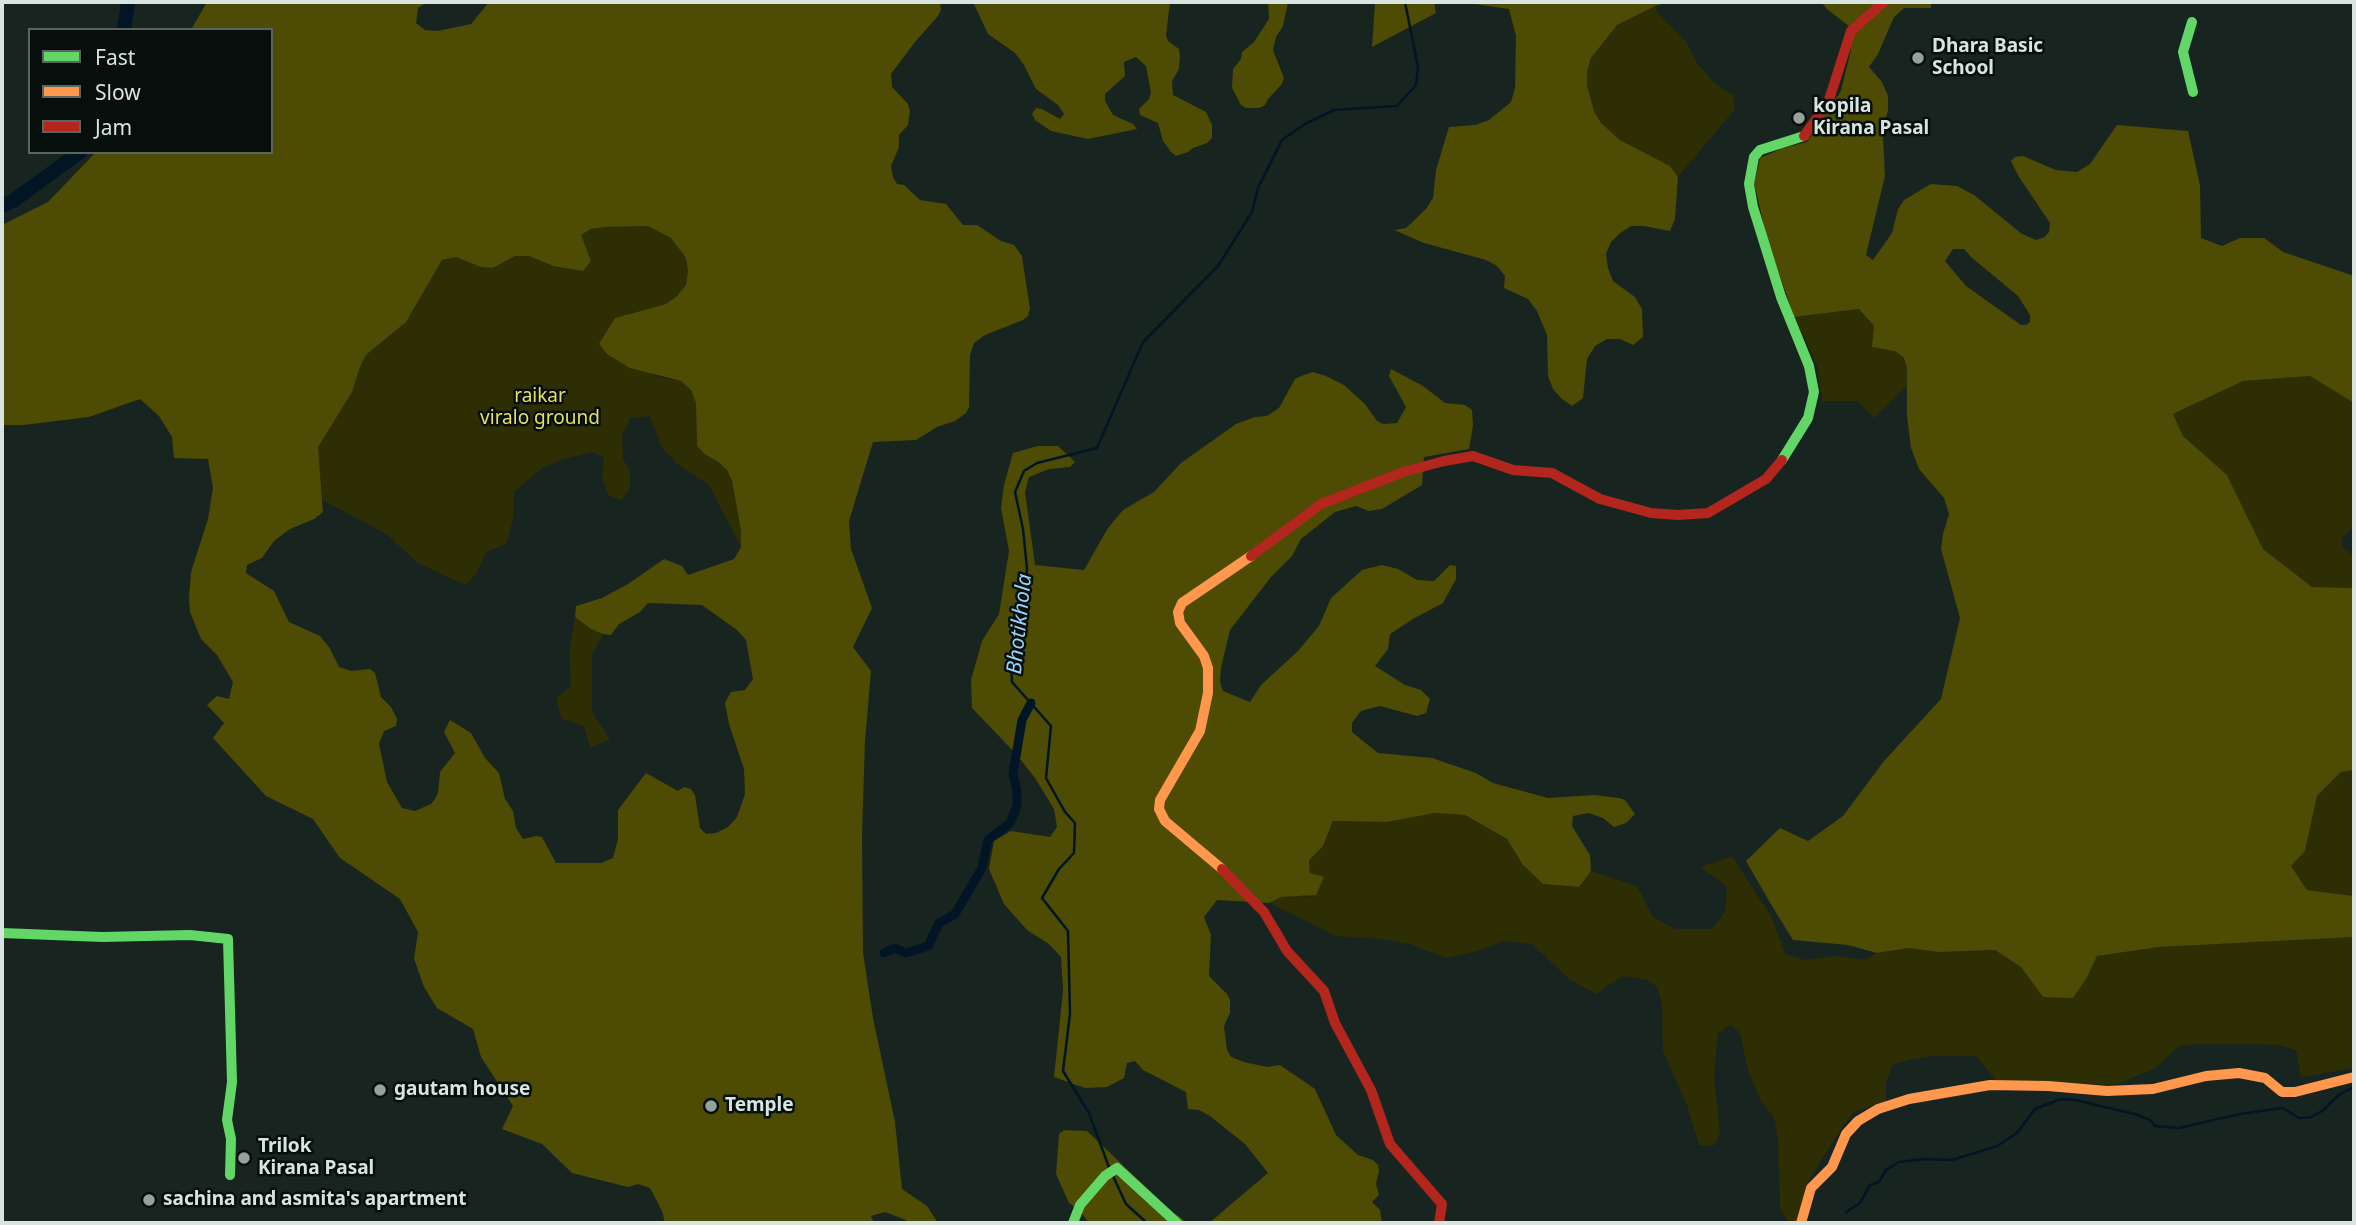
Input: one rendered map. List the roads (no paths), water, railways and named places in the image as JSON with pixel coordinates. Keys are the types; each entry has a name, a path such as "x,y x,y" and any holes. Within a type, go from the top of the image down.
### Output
{"main road":[{"path":"1439,1223 1442,1204 1390,1144 1371,1090 1335,1023 1324,991 1287,951 1265,912 1212,859 1165,821 1159,810 1160,800 1200,731 1208,693 1208,668 1204,656 1180,623 1178,612 1182,603 1236,568 1321,504 1404,472 1444,461 1473,456 1513,470 1541,470 1552,473 1600,499 1651,513 1708,513 1766,480 1787,453 1808,418 1814,392 1809,366 1781,297 1753,207 1749,184 1750,170 1754,157 1760,150 1802,138 1809,132 1833,91 1844,47 1851,31 1884,2"},
{"path":"2192,22 2183,52 2193,92"},
{"path":"2,933 102,937 190,935 228,939 232,1082 227,1120 231,1139 230,1175"},
{"path":"1801,1223 1811,1188 1832,1167 1846,1134 1858,1121 1878,1109 1909,1098 1990,1085 2107,1091 2153,1089 2206,1076 2239,1073 2264,1078 2282,1092 2295,1092 2354,1076"},
{"path":"1073,1223 1080,1205 1105,1176 1117,1168 1177,1223"}],"waterway":[{"path":"124,28 128,2"},
{"name":"Bhotikhola","path":"1110,1170 1089,1113 1063,1071 1070,1014 1068,931 1042,898 1059,869 1074,853 1075,823 1065,812 1046,778 1051,726 1012,682 1011,664 1025,598 1027,569 1023,529 1015,492 1024,471 1037,463 1097,448 1143,342 1218,266 1252,212 1258,188 1282,140 1305,124 1334,110 1397,106 1416,85 1418,67 1405,2"},
{"path":"2,206 13,201 77,154"},
{"path":"884,953 895,948 906,953 928,946 939,923 955,914 982,868 988,840 1010,823 1017,806 1013,774 1022,720 1031,703"},
{"path":"1846,1212 1860,1203 1870,1185 1879,1182 1886,1170 1899,1162 1952,1160 1997,1146 2017,1133 2035,1109 2061,1099 2135,1114 2150,1120 2155,1126 2179,1128 2240,1114 2283,1108 2299,1118 2311,1117 2322,1111 2340,1094 2354,1087"},
{"name":"Bhotikhola","path":"1113,1176 1126,1204 1147,1223"}],"place":[{"name":"Dhara Basic School","path":"1918,58"},
{"name":"kopila Kirana Pasal","path":"1799,118"},
{"name":"gautam house","path":"380,1090"},
{"name":"Temple","path":"711,1106"},
{"name":"Trilok Kirana Pasal","path":"244,1158"},
{"name":"sachina and asmita's apartment","path":"149,1200"}],"park label":[{"name":"raikar viralo ground","path":"540,408"}]}
